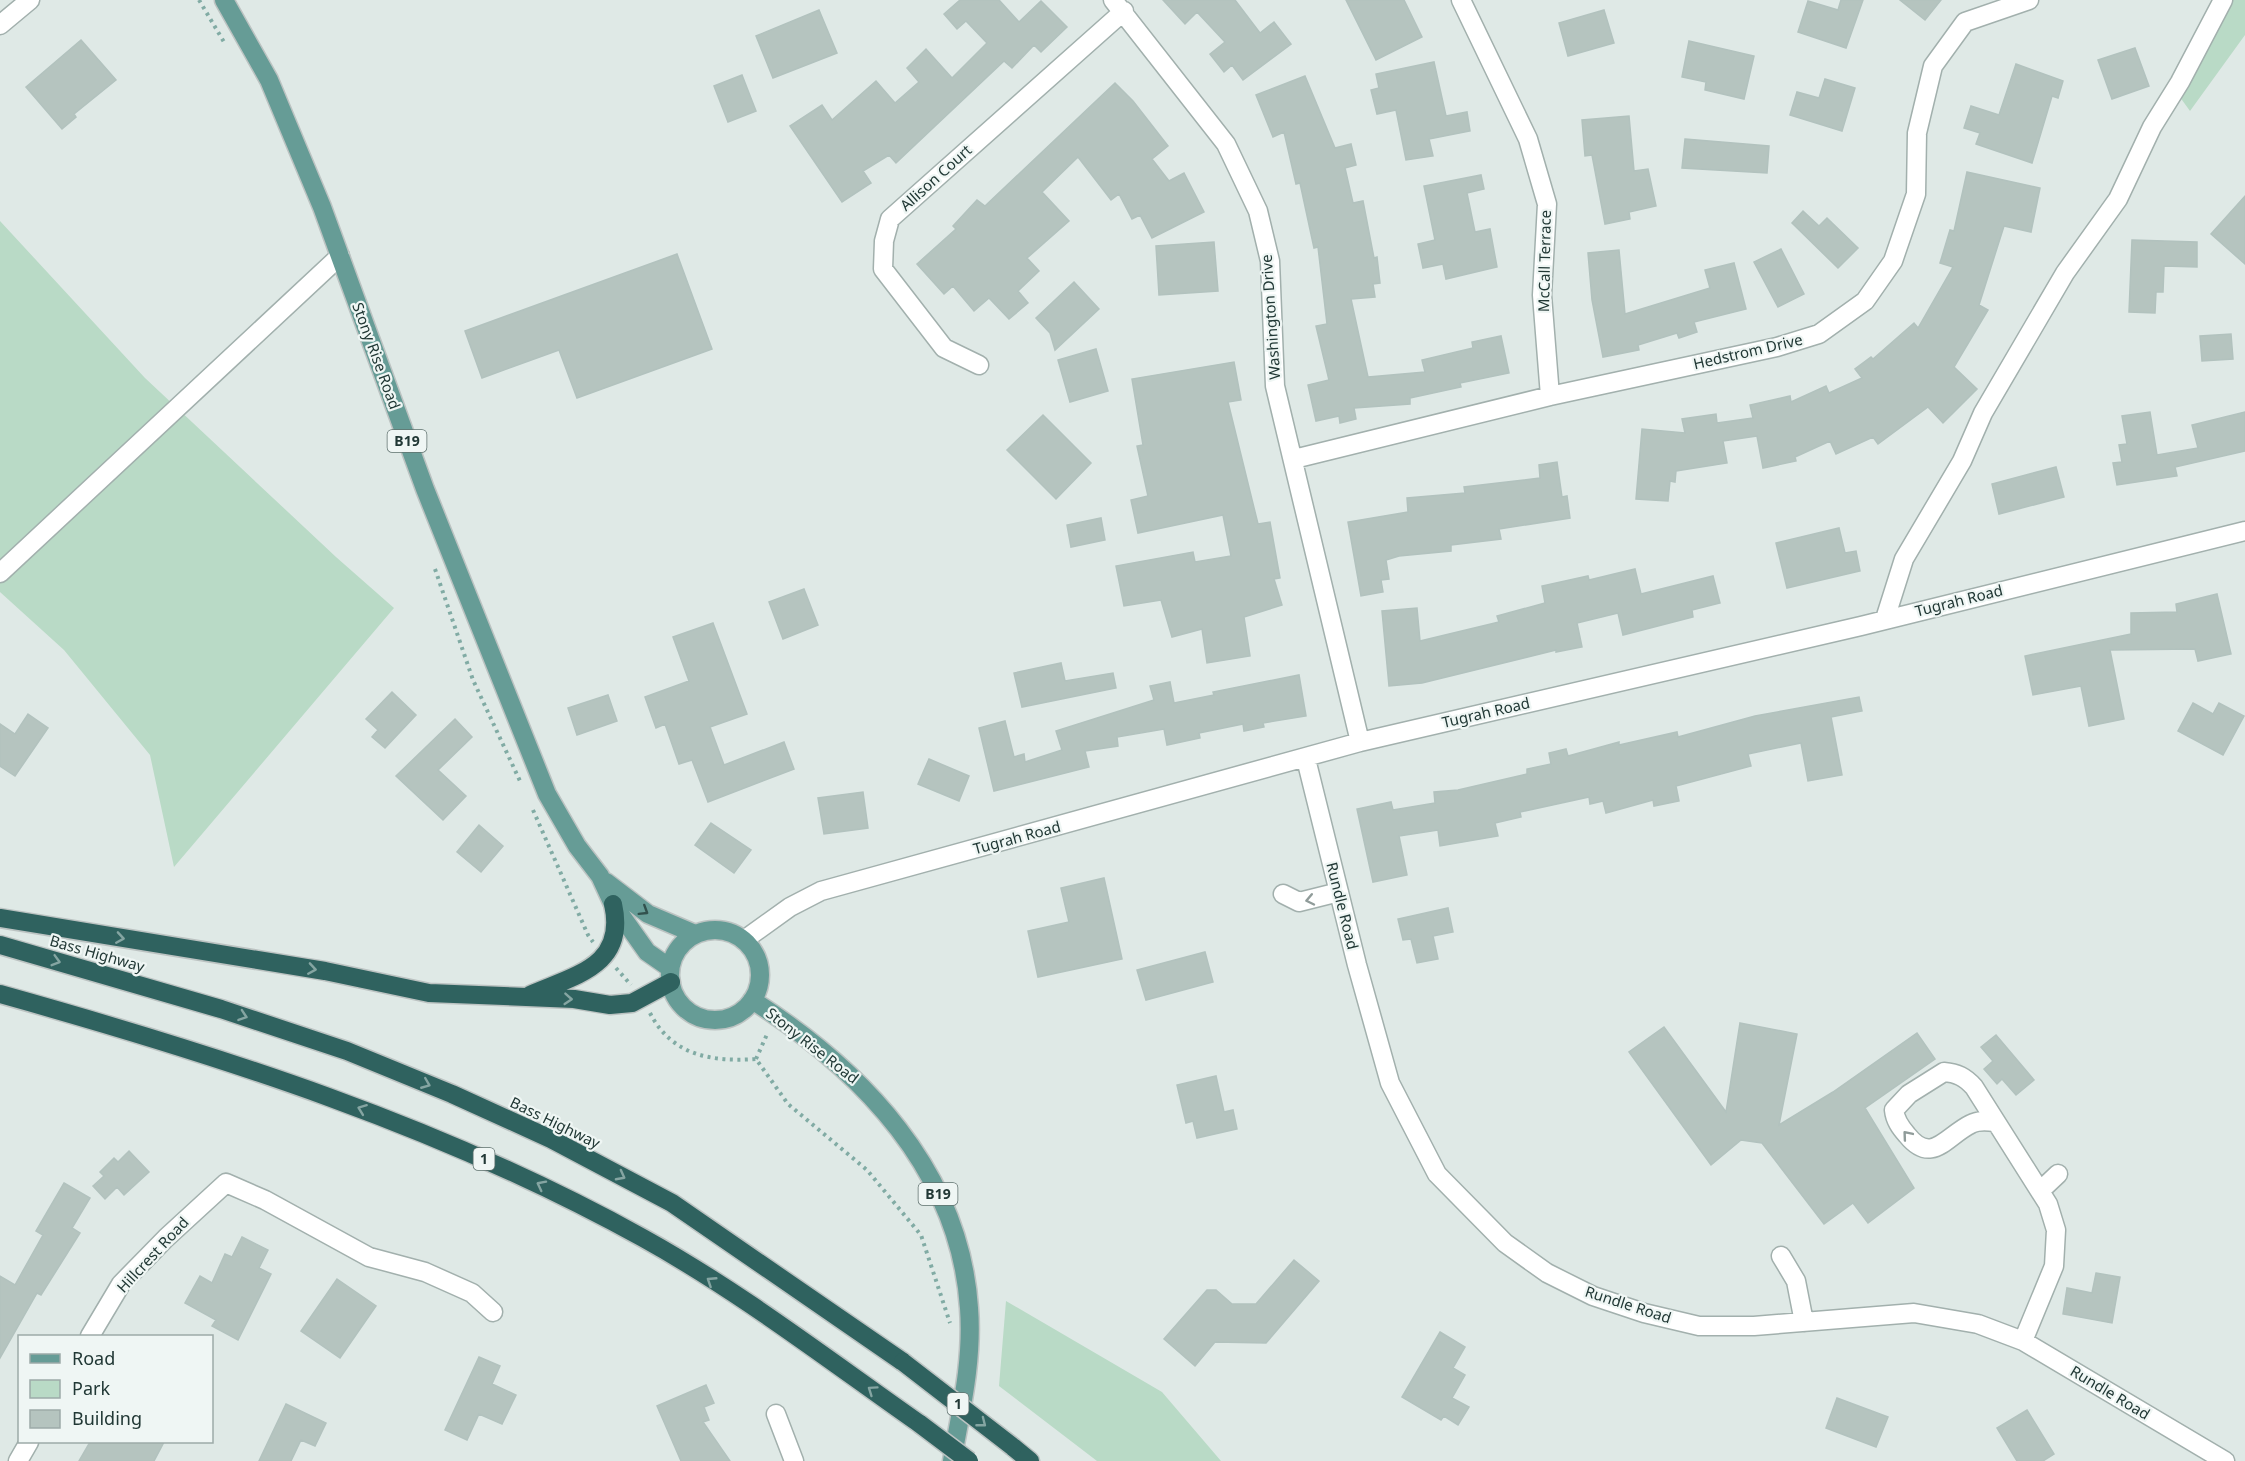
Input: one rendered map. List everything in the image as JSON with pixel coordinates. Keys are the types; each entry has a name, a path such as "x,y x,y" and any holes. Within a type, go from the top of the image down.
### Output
{"highway":[{"path":"526,997 586,972 602,959 613,942 617,926 614,904"},
{"path":"0,918 325,971 429,993 574,999 610,1005 632,1003 670,975"},
{"name":"Bass Highway","path":"0,945 221,1009 346,1051 452,1094 551,1139 672,1203 903,1362 1030,1461"},
{"name":"1","path":"0,994 134,1032 284,1080 415,1129 522,1176 644,1239 763,1314 969,1461"}],"main road":[{"name":"Stony Rise Road","path":"224,0 269,81 340,256 425,489 543,784 572,837 600,876 614,904 647,952 670,975"},
{"name":"Stony Rise Road","path":"600,876 648,914 695,934"},
{"name":"B19","path":"695,934 720,930 744,940"},
{"path":"670,975 679,948 695,934"},
{"path":"744,940 757,958 760,972 759,987 752,1000"},
{"name":"B19","path":"670,975 681,1004 701,1018 718,1020 734,1016 752,1000"},
{"name":"Stony Rise Road","path":"752,1000 776,1015 857,1080 898,1126 932,1178 956,1238 969,1307 969,1368 952,1461"}],"street":[{"path":"0,25 30,0"},
{"name":"McCall Terrace","path":"1461,0 1528,139 1547,204 1542,295 1550,396"},
{"name":"Hedstrom Drive","path":"1294,459 1550,396 1788,344 1819,334 1865,301 1893,261 1916,194 1917,133 1933,66 1965,22 2029,0"},
{"path":"1886,620 1904,559 1962,461 1983,412 2065,273 2118,199 2152,128 2180,82 2223,0"},
{"name":"Allison Court","path":"979,365 944,348 882,269 884,241 890,219 1119,6"},
{"name":"Washington Drive","path":"1119,6 1226,144 1258,211 1270,261 1275,386 1360,742"},
{"path":"0,573 340,256"},
{"name":"Tugrah Road","path":"744,940 790,907 821,891 1306,759 1360,742 1886,620 2245,531"},
{"name":"Rundle Road","path":"1306,759 1390,1083 1437,1174 1505,1243 1547,1273 1593,1296 1644,1313 1699,1326 1754,1326 1914,1313 1978,1324 2023,1341 2225,1461"},
{"path":"1282,894 1299,902 1339,892"},
{"path":"1995,1122 1971,1124 1939,1146 1929,1149 1921,1148 1912,1141 1897,1122 1894,1110 1909,1094 1944,1072 1967,1080 1995,1122 2048,1204 2056,1230 2056,1249 2049,1283 2023,1341"},
{"path":"2040,1191 2058,1174"},
{"name":"Hillcrest Road","path":"91,1335 122,1284 166,1238 226,1183 266,1200 369,1257 424,1272 472,1293 494,1312"},
{"path":"1781,1256 1796,1281 1804,1322"},
{"path":"776,1414 794,1461"},
{"path":"18,1461 28,1443"}],"path":[{"path":"642,997 655,1023 678,1047 701,1057 724,1061 756,1059"},
{"path":"756,1059 776,1015"},
{"path":"756,1059 788,1104 867,1170 921,1235 951,1326"}],"green space":[{"path":"2230,0 2245,0 2245,35 2190,111 2169,82"},
{"path":"0,221 145,378 336,557 394,608 174,867 150,755 64,650 0,592"},
{"path":"1006,1301 1162,1392 1221,1461 1097,1461 999,1386"}],"building":[{"path":"960,0 999,0 1019,22 1041,1 1067,27 1041,52 1034,45 1012,68 1004,61 896,163 889,155 863,171 871,183 842,202 790,126 822,105 832,120 876,81 895,103 919,82 907,68 926,49 952,78 987,43 966,21 957,29 944,14"},
{"path":"1163,0 1235,0 1260,33 1274,22 1291,44 1243,80 1232,65 1224,72 1210,54 1225,42 1197,12 1185,24"},
{"path":"1346,0 1404,0 1422,37 1376,60"},
{"path":"1841,0 1863,0 1846,48 1798,32 1808,1 1838,10"},
{"path":"1900,0 1941,0 1925,20"},
{"path":"819,10 837,53 773,78 756,36"},
{"path":"1604,10 1614,43 1568,56 1559,23"},
{"path":"81,40 116,80 74,114 76,117 62,129 26,87"},
{"path":"1689,41 1754,56 1744,99 1705,90 1706,82 1682,77"},
{"path":"2135,48 2149,86 2112,99 2098,60"},
{"path":"1434,62 1446,116 1467,112 1470,131 1429,139 1433,156 1406,160 1396,110 1377,114 1371,90 1379,88 1376,74"},
{"path":"2016,64 2063,81 2058,98 2052,96 2032,163 1976,144 1980,133 1964,128 1971,106 1999,115"},
{"path":"742,75 756,111 728,122 714,86"},
{"path":"1305,76 1335,148 1351,144 1356,165 1345,168 1353,203 1363,201 1374,258 1377,257 1380,283 1373,284 1375,297 1351,299 1368,377 1425,372 1422,360 1473,348 1472,342 1501,336 1509,373 1460,383 1461,387 1410,398 1410,404 1354,408 1356,419 1340,423 1339,416 1316,421 1308,385 1329,380 1316,326 1327,324 1318,247 1314,248 1300,183 1296,184 1284,132 1273,137 1256,95"},
{"path":"1825,79 1855,88 1842,131 1790,115 1797,92 1819,98"},
{"path":"1115,83 1133,101 1168,146 1152,159 1169,181 1184,173 1204,212 1152,238 1140,215 1132,219 1119,194 1111,200 1078,157 1042,192 1069,221 1027,258 1039,271 1018,291 1028,303 1009,319 989,298 974,311 953,286 944,294 917,264 956,229 953,226 977,200 985,206"},
{"path":"1629,116 1634,171 1648,169 1656,206 1629,212 1630,219 1605,224 1592,155 1585,156 1582,120"},
{"path":"1685,139 1769,146 1767,173 1682,168"},
{"path":"1967,172 2040,188 2031,232 2004,226 1979,305 1988,310 1954,367 1977,389 1943,423 1928,407 1878,444 1873,437 1836,454 1830,441 1795,457 1796,461 1763,468 1757,436 1723,441 1727,463 1676,471 1675,482 1670,481 1668,501 1636,499 1642,429 1685,433 1682,419 1716,414 1717,423 1753,418 1750,405 1790,396 1791,402 1826,386 1829,393 1862,378 1855,369 1871,357 1873,359 1914,323 1918,328 1953,267 1940,263 1950,230 1954,231"},
{"path":"1481,175 1484,189 1467,193 1475,232 1490,229 1497,267 1446,279 1443,264 1423,268 1418,244 1435,240 1424,186"},
{"path":"2245,196 2245,264 2211,234"},
{"path":"1803,211 1819,226 1827,218 1858,248 1838,268 1792,223"},
{"path":"2132,240 2197,242 2197,267 2164,266 2163,292 2156,292 2155,313 2129,312"},
{"path":"1214,242 1218,291 1159,295 1156,246"},
{"path":"1781,249 1804,294 1778,307 1754,262"},
{"path":"1619,250 1625,314 1710,288 1705,270 1734,263 1746,309 1694,322 1697,332 1679,338 1677,333 1638,345 1639,350 1603,357 1592,300 1588,253"},
{"path":"677,254 712,349 577,398 559,350 482,378 465,331"},
{"path":"1074,282 1099,309 1055,350 1050,333 1036,318"},
{"path":"2231,334 2233,359 2202,361 2200,336"},
{"path":"1096,349 1108,391 1070,402 1058,360"},
{"path":"1234,362 1241,400 1228,402 1258,524 1270,522 1280,578 1274,579 1282,605 1244,617 1250,656 1207,663 1202,629 1172,637 1161,600 1124,606 1116,566 1193,552 1195,562 1231,556 1223,515 1138,533 1131,500 1148,496 1137,446 1143,445 1132,379"},
{"path":"2150,412 2157,455 2198,448 2192,425 2245,412 2245,451 2175,467 2177,476 2117,485 2113,463 2122,462 2119,445 2127,444 2122,416"},
{"path":"1043,415 1091,463 1056,499 1007,450"},
{"path":"1557,462 1562,497 1567,496 1570,518 1499,529 1501,539 1451,545 1451,551 1399,556 1386,560 1389,579 1381,580 1383,592 1361,596 1348,522 1408,512 1407,498 1465,493 1464,487 1540,478 1539,465"},
{"path":"2056,467 2064,497 1999,514 1992,484"},
{"path":"1101,518 1105,540 1071,547 1067,525"},
{"path":"1839,528 1845,553 1856,551 1860,571 1787,588 1776,543"},
{"path":"1635,569 1641,594 1713,576 1720,603 1692,610 1693,617 1623,635 1618,613 1577,623 1582,647 1556,652 1556,650 1422,683 1389,686 1382,611 1417,608 1420,641 1499,622 1497,616 1545,603 1542,586 1588,576 1589,580"},
{"path":"804,589 818,625 783,639 769,602"},
{"path":"2217,594 2231,654 2198,661 2195,649 2110,650 2124,719 2089,726 2081,686 2033,695 2025,656 2131,634 2131,613 2177,612 2176,604"},
{"path":"713,623 747,714 710,727 724,765 784,742 794,769 708,802 692,760 679,764 665,724 656,728 645,697 689,681 673,637"},
{"path":"1061,663 1065,681 1113,673 1116,688 1022,707 1014,673"},
{"path":"1299,675 1306,716 1263,723 1264,727 1244,731 1243,724 1199,733 1200,738 1167,745 1164,729 1117,737 1118,746 1085,751 1089,767 994,791 979,728 1005,721 1014,757 1024,754 1025,762 1062,750 1056,731 1154,700 1150,686 1170,682 1174,703 1214,695 1213,692"},
{"path":"392,692 416,715 385,748 372,737 378,730 366,719"},
{"path":"608,695 617,721 577,735 568,708"},
{"path":"1859,697 1862,711 1831,717 1842,775 1808,781 1801,743 1748,754 1751,766 1676,786 1679,801 1654,806 1653,800 1606,813 1603,801 1590,804 1589,797 1520,812 1521,817 1495,823 1498,836 1440,846 1438,830 1399,836 1407,875 1373,882 1357,809 1391,802 1393,810 1435,803 1434,792 1458,790 1527,774 1527,769 1551,764 1549,753 1566,749 1568,756 1619,742 1619,745 1677,732 1678,737 1755,716"},
{"path":"2193,703 2213,714 2219,703 2244,716 2223,755 2178,731"},
{"path":"28,714 48,728 15,776 0,766 0,724 15,734"},
{"path":"455,719 472,737 438,770 466,796 443,820 396,776"},
{"path":"929,759 969,776 959,801 918,784"},
{"path":"863,792 868,828 824,834 818,798"},
{"path":"711,823 751,850 734,873 695,845"},
{"path":"479,825 503,846 481,872 457,852"},
{"path":"1104,878 1122,959 1038,977 1028,931 1069,922 1061,888"},
{"path":"1448,908 1453,932 1433,936 1438,959 1417,963 1411,939 1403,940 1398,919"},
{"path":"1205,952 1213,982 1146,1000 1137,970"},
{"path":"1740,1023 1797,1034 1779,1125 1833,1092 1917,1033 1935,1059 1865,1108 1914,1188 1868,1223 1853,1203 1824,1224 1762,1143 1741,1140 1711,1165 1629,1052 1664,1027 1726,1112"},
{"path":"1996,1035 2034,1080 2016,1095 2002,1079 1997,1084 1984,1069 1993,1061 1981,1047"},
{"path":"1216,1076 1224,1112 1233,1110 1237,1129 1197,1138 1193,1121 1186,1123 1177,1085"},
{"path":"129,1151 149,1172 124,1195 117,1187 105,1199 93,1186 104,1176 100,1172 114,1158 118,1162"},
{"path":"64,1183 90,1198 72,1228 80,1233 41,1295 37,1293 0,1358 0,1276 15,1285 43,1235 36,1231"},
{"path":"242,1237 268,1250 259,1268 271,1274 238,1340 212,1326 216,1320 185,1303 200,1276 212,1283 225,1254 232,1257"},
{"path":"1294,1260 1319,1281 1266,1343 1215,1342 1195,1366 1164,1339 1207,1290 1216,1290 1232,1304 1256,1304"},
{"path":"2096,1273 2120,1277 2112,1323 2063,1314 2067,1288 2092,1293"},
{"path":"337,1279 376,1306 340,1358 301,1331"},
{"path":"1440,1332 1465,1347 1453,1368 1465,1375 1452,1398 1469,1407 1458,1425 1444,1416 1441,1420 1402,1397"},
{"path":"479,1357 500,1366 492,1384 516,1395 502,1424 479,1414 467,1440 445,1430"},
{"path":"706,1385 714,1403 704,1407 709,1420 703,1422 730,1461 681,1461 657,1406"},
{"path":"1837,1398 1888,1417 1876,1447 1826,1428"},
{"path":"286,1404 326,1423 315,1446 301,1440 291,1461 259,1461"},
{"path":"2027,1410 2054,1454 2043,1461 2017,1461 1997,1428"},
{"path":"89,1443 163,1443 154,1461 79,1461"}]}
